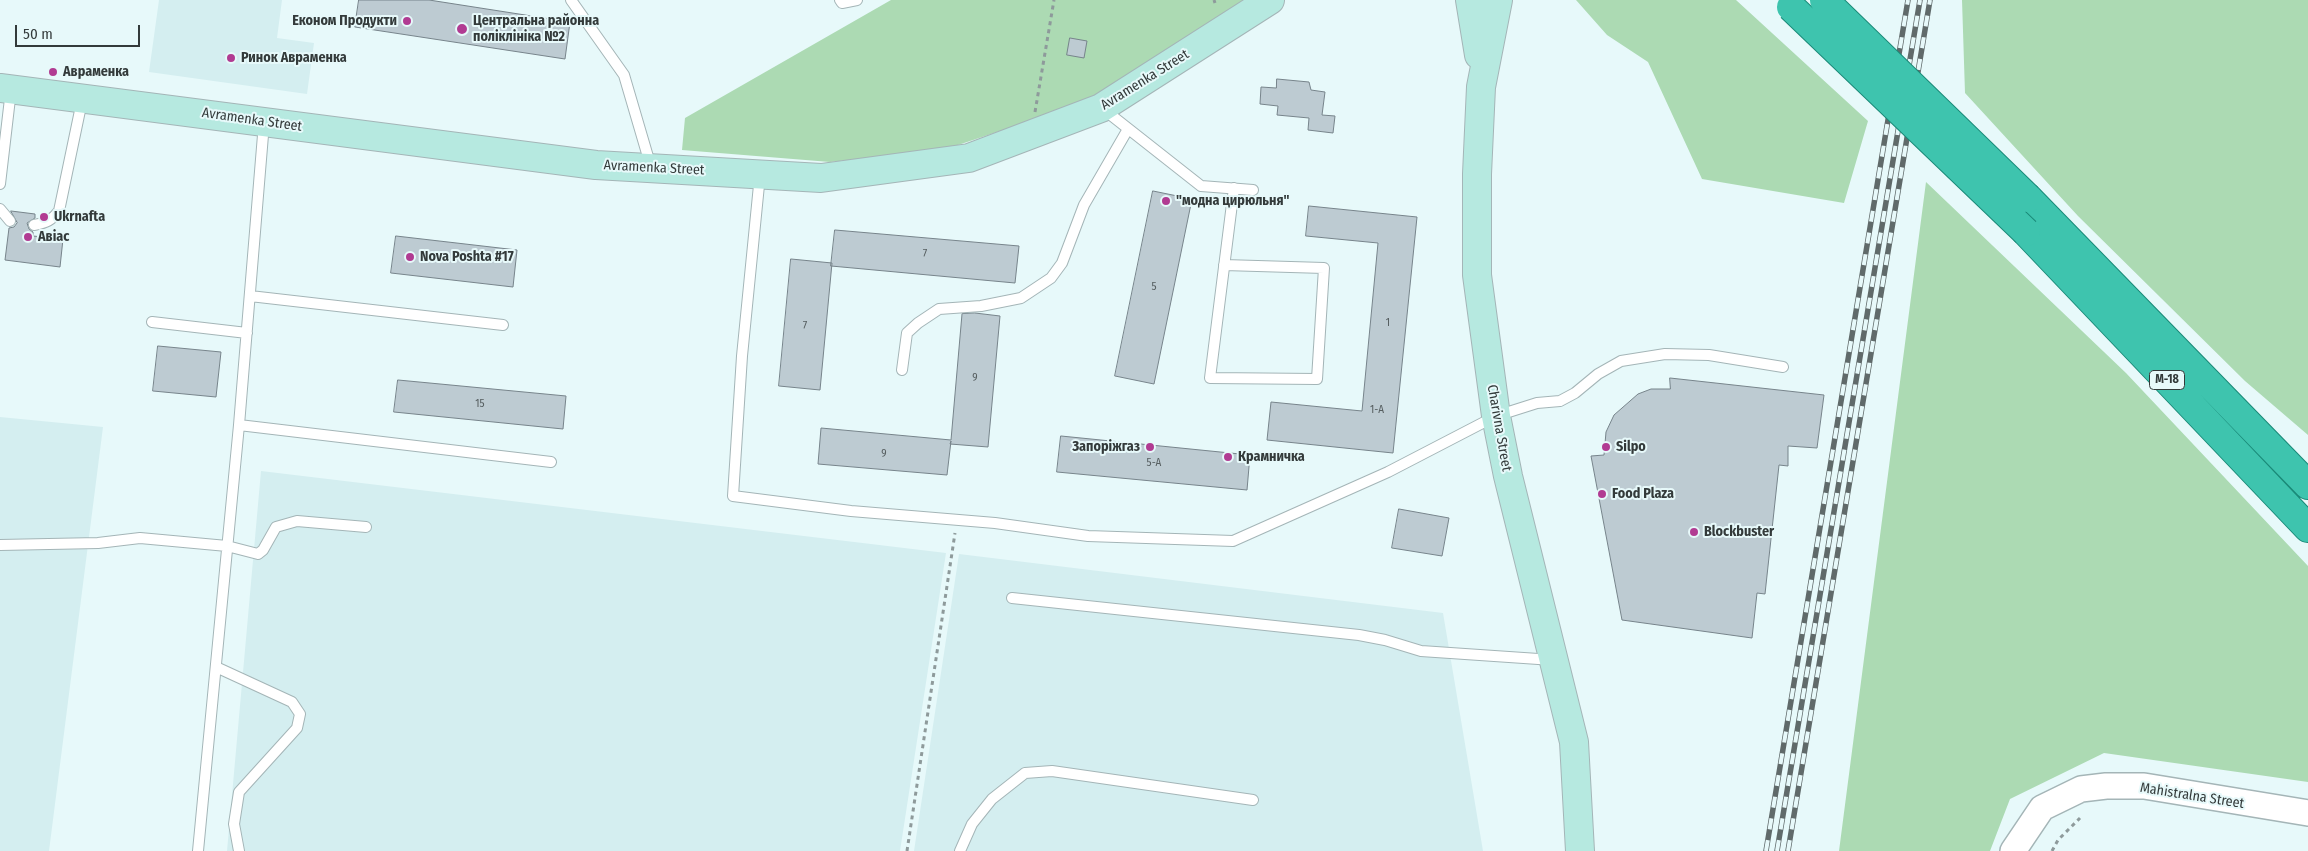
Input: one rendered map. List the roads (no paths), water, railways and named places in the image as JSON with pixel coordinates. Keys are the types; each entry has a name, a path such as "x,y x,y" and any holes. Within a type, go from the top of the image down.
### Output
{"highway":[{"name":"М-18","path":"1824,0 2028,198 2308,486"},
{"name":"М-18","path":"1786,4 2026,232 2308,528"}],"main road":[{"name":"Avramenka Street","path":"5,88 596,165 821,178 968,158 1101,108 1270,0"},
{"path":"1470,0 1476,33 1481,87"},
{"name":"Charivna Street","path":"1498,0 1481,87 1477,174 1477,275 1496,416 1508,476 1574,742 1580,851"}],"street":[{"name":"Mahistralna Street","path":"2013,851 2042,808 2081,789 2106,786 2144,786 2308,813"}],"lane":[{"path":"571,0 624,75 652,168"},
{"path":"840,0 842,3 857,0"},
{"path":"0,184 5,88"},
{"path":"34,225 45,224 59,211 83,97"},
{"path":"1101,108 1201,186 1253,190"},
{"path":"198,851 239,425 264,122"},
{"path":"902,370 907,333 939,309 981,306 1021,298 1052,278 1062,263 1084,205 1128,129"},
{"path":"760,174 742,356 733,496 851,511 957,520 1088,536 1233,541 1388,472 1496,416 1537,403 1560,401 1575,393 1598,374 1621,361 1665,354 1709,355 1783,367"},
{"path":"1224,265 1324,268 1317,379 1210,378 1224,265 1234,188"},
{"path":"0,209 10,222"},
{"path":"250,296 503,325"},
{"path":"152,322 247,333"},
{"path":"239,425 552,462"},
{"path":"0,545 98,543 140,538 227,546 258,554 263,550 276,527 297,521 366,527"},
{"path":"1012,598 1359,635 1385,640 1421,651 1554,660"},
{"path":"216,667 292,702 300,714 297,728 240,792 234,824 239,851"},
{"path":"960,851 972,824 992,799 1025,773 1052,771 1253,800"}],"railway":[{"path":"1766,851 1908,0"},
{"path":"1777,851 1920,0"},
{"path":"1788,851 1930,0"}],"place":[{"name":"Економ Продукти","path":"407,21"},
{"name":"Центральна районна поліклініка №2","path":"462,29"},
{"name":"Ринок Авраменка","path":"231,58"},
{"name":"Авраменка","path":"53,72"},
{"name":"\"модна цирюльня\"","path":"1166,201"},
{"name":"Ukrnafta","path":"44,217"},
{"name":"Авіас","path":"28,237"},
{"name":"Nova Poshta #17","path":"410,257"},
{"name":"Запоріжгаз","path":"1150,447"},
{"name":"Silpo","path":"1606,447"},
{"name":"Крамничка","path":"1228,457"},
{"name":"Food Plaza","path":"1602,494"},
{"name":"Blockbuster","path":"1694,532"}]}
